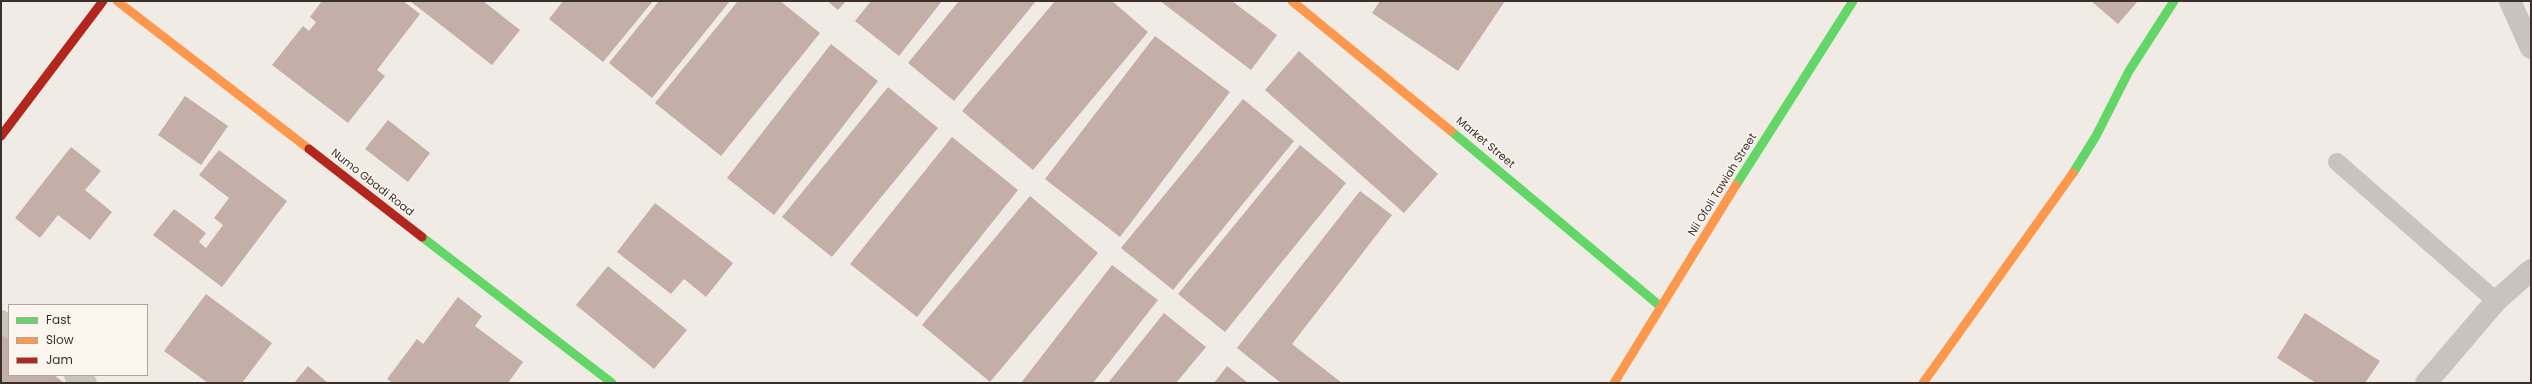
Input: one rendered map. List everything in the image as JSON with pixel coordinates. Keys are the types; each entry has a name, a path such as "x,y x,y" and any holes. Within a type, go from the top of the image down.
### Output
{"street":[{"path":"1,136 103,1"},
{"name":"Numo Gbadi Road","path":"117,1 612,383"},
{"name":"Market Street","path":"1292,1 1397,85 1660,306"},
{"name":"Nii Ofoli Tawiah Street","path":"1614,383 1660,306 1853,1"},
{"path":"1923,383 2063,190 2096,136 2128,71 2174,1"},
{"path":"2510,1 2531,48"},
{"path":"2426,383 2496,300 2531,270"},
{"path":"76,376 86,383"}],"lane":[{"path":"2338,162 2496,300"}],"building":[{"path":"322,1 403,1 420,14 377,70 385,76 348,123 272,65 303,26 309,31 316,22 310,17"},
{"path":"410,1 483,1 520,30 492,65"},
{"path":"563,1 653,1 603,62 549,19"},
{"path":"659,1 730,1 652,98 609,63"},
{"path":"738,1 780,1 820,33 721,156 655,103"},
{"path":"827,1 846,1 838,10"},
{"path":"871,1 942,1 899,56 855,21"},
{"path":"959,1 1036,1 954,101 908,63"},
{"path":"1055,1 1112,1 1148,32 1033,170 962,111"},
{"path":"1160,1 1232,1 1277,35 1251,70"},
{"path":"1380,1 1505,1 1458,71 1372,13"},
{"path":"2091,1 2138,1 2118,24"},
{"path":"1155,36 1230,92 1120,237 1045,179"},
{"path":"831,44 878,81 774,215 727,178"},
{"path":"1299,51 1438,174 1404,213 1265,90"},
{"path":"888,87 938,128 832,257 782,217"},
{"path":"185,96 228,126 201,165 158,135"},
{"path":"1243,99 1294,141 1173,290 1121,248"},
{"path":"388,120 430,153 408,182 365,149"},
{"path":"952,137 1018,190 917,317 850,264"},
{"path":"1300,145 1346,183 1225,332 1178,294"},
{"path":"71,147 101,171 85,190 112,212 90,240 58,215 40,238 15,218"},
{"path":"219,150 287,201 222,287 153,235 174,209 206,233 199,242 206,248 223,225 214,218 229,198 199,175"},
{"path":"1360,191 1392,215 1292,344 1342,383 1281,383 1237,348"},
{"path":"1030,196 1098,253 990,382 922,325"},
{"path":"655,203 733,263 706,297 684,279 671,294 617,252"},
{"path":"1112,265 1158,300 1093,383 1021,383"},
{"path":"608,266 687,330 654,369 576,305"},
{"path":"206,294 272,343 242,383 208,383 164,351"},
{"path":"458,297 482,316 475,326 523,362 508,383 393,383 387,379 417,339 423,344"},
{"path":"1164,313 1206,347 1176,383 1108,383"},
{"path":"2305,313 2380,361 2365,383 2316,383 2277,358"},
{"path":"1,331 8,336 8,376 55,376 64,383 1,383"},
{"path":"308,366 328,383 294,383"},
{"path":"1227,366 1248,383 1214,383"}],"traffic: fast":[{"path":"1736,185 1853,1"},
{"path":"2073,173 2096,136 2129,71 2174,1"},
{"path":"1451,131 1660,306"},
{"path":"422,237 612,383"}],"traffic: slow":[{"path":"117,1 309,149"},
{"path":"1292,1 1451,131"},
{"path":"1923,383 2073,173"},
{"path":"1614,383 1736,185"}],"traffic: jam":[{"path":"1,136 103,1"},
{"path":"309,149 422,237"}]}
